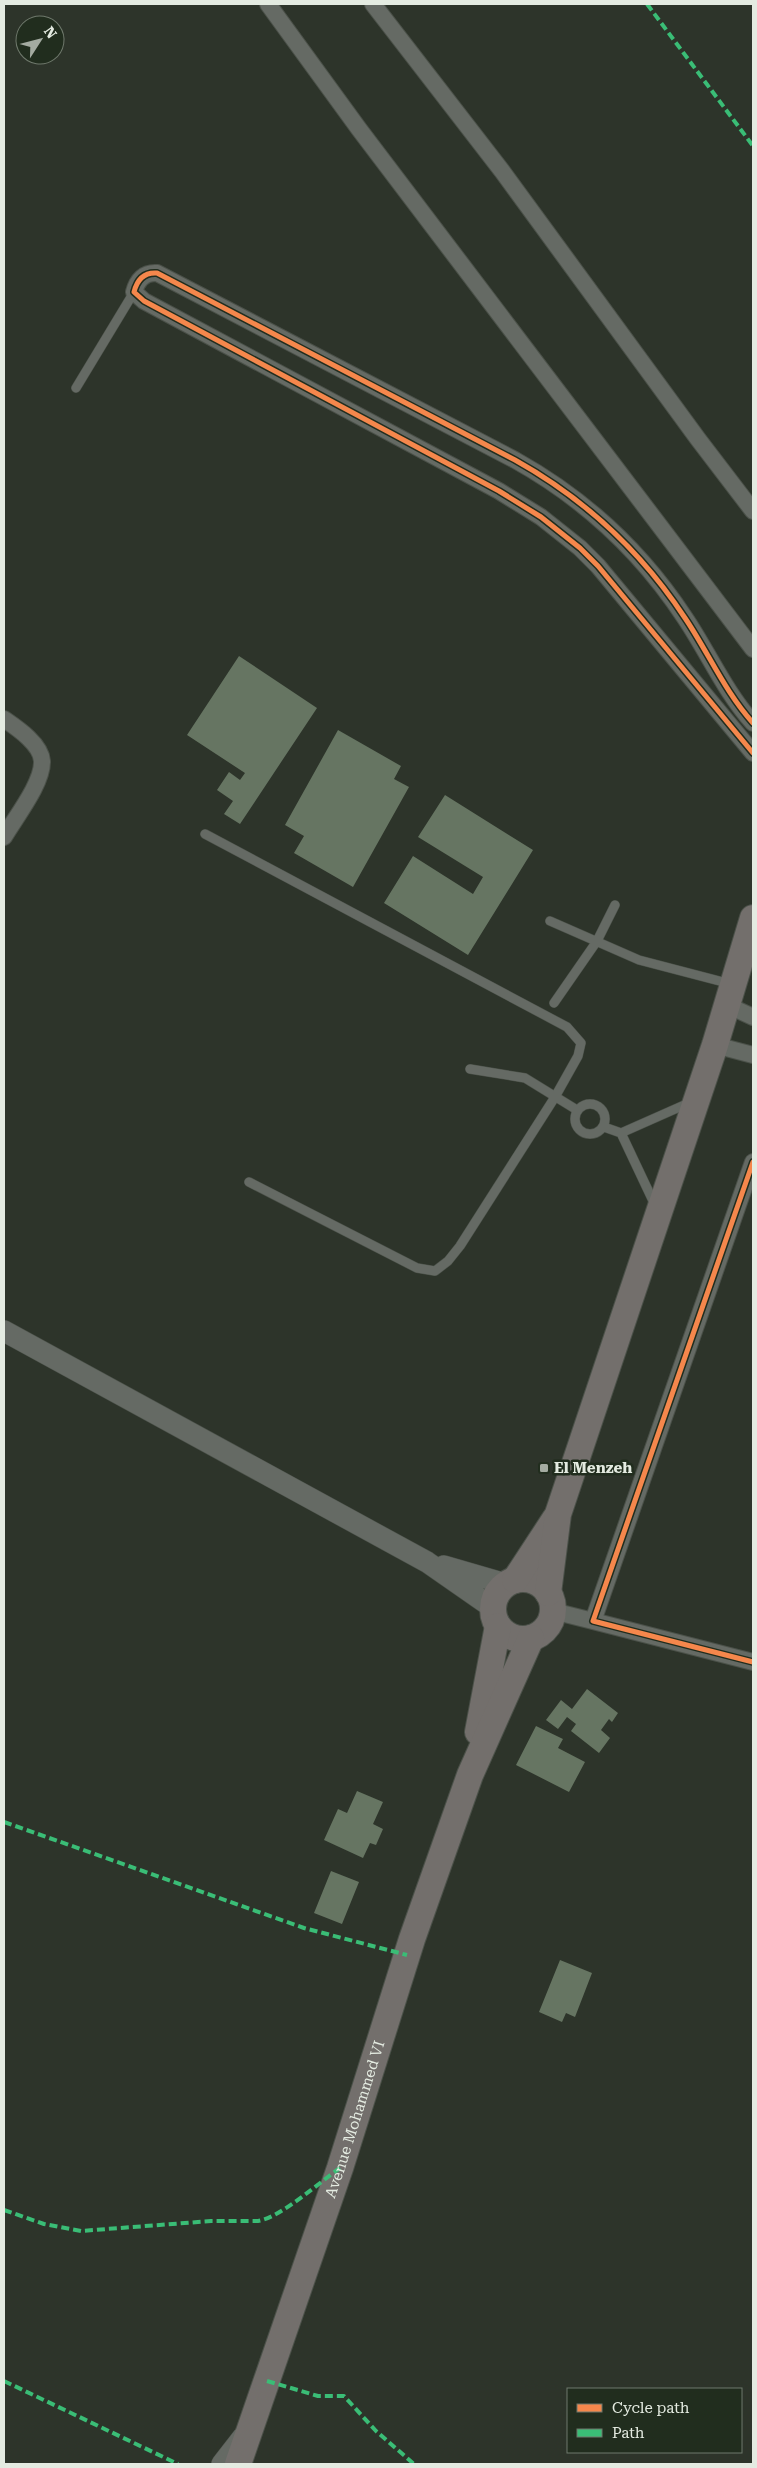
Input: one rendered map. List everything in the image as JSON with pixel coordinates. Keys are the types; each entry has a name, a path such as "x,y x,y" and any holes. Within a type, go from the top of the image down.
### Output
{"main road":[{"path":"470,1775 531,1638 546,1628 558,1514 715,1045 753,918"},
{"path":"470,1775 495,1617 495,1599 511,1582 558,1514"},
{"path":"511,1582 533,1582 550,1602"},
{"path":"495,1617 512,1637 531,1638"},
{"name":"Avenue Mohammed VI","path":"238,2464 340,2168 412,1939 470,1775"}],"street":[{"path":"268,4 359,129 753,649"},
{"path":"372,4 502,171 753,511"},
{"path":"753,723 740,708 686,619 649,569 606,523 563,488 515,460 157,273 145,275 136,282 134,292 144,301 499,491 541,517 580,548 598,566 753,753"},
{"path":"726,722 740,708"},
{"path":"4,719 36,747 42,760 39,777 4,837"},
{"path":"730,995 753,1017"},
{"path":"715,1045 753,1055"},
{"path":"593,1621 753,1162"},
{"path":"4,1331 427,1562 495,1617"},
{"path":"427,1562 511,1582"},
{"path":"550,1602 593,1621 753,1662"},
{"path":"222,2464 252,2424"}],"lane":[{"path":"76,388 134,292"},
{"path":"204,834 567,1027 581,1043 578,1056 555,1097 460,1246 448,1261 434,1271 417,1268 250,1182"},
{"path":"554,1003 597,941 615,905"},
{"path":"550,921 639,960 730,995"},
{"path":"470,1069 525,1078 577,1110"},
{"path":"577,1110 576,1124 579,1130 592,1134 604,1127 621,1133 697,1099"},
{"path":"577,1110 589,1103 601,1108 605,1114 604,1127"},
{"path":"621,1133 658,1214"}],"building":[{"path":"239,656 317,708 240,824 224,814 233,801 217,790 229,772 240,780 245,773 187,735"},
{"path":"338,730 401,766 394,779 409,787 353,887 294,853 304,836 285,825"},
{"path":"445,795 533,850 468,955 384,903 413,856 473,894 483,877 418,837"},
{"path":"587,1689 618,1713 612,1722 609,1719 601,1730 610,1738 599,1753 571,1731 576,1724 567,1717 558,1729 546,1720 561,1700 572,1709"},
{"path":"536,1726 563,1739 558,1748 585,1762 569,1792 516,1765"},
{"path":"357,1791 383,1802 373,1824 383,1829 376,1845 370,1843 363,1858 324,1840 338,1809 347,1813"},
{"path":"331,1871 359,1882 342,1924 314,1913"},
{"path":"560,1960 592,1973 575,2017 566,2013 562,2022 539,2012"}],"marked path":[{"path":"647,4 753,146"},
{"path":"4,1822 304,1928 407,1955"},
{"path":"4,2210 44,2224 81,2231 211,2221 258,2221 289,2206 340,2168"},
{"path":"4,2381 178,2464"},
{"path":"267,2381 318,2396 344,2396 376,2431 414,2464"}],"cycle path":[{"path":"753,723 725,685 685,618 650,571 610,528 565,492 515,460 157,273 145,275 139,280 134,292 144,301 499,491 541,517 580,548 598,566 753,753"},
{"path":"753,1162 593,1621 753,1662"}],"place":[{"name":"El Menzeh","path":"544,1468"}]}
